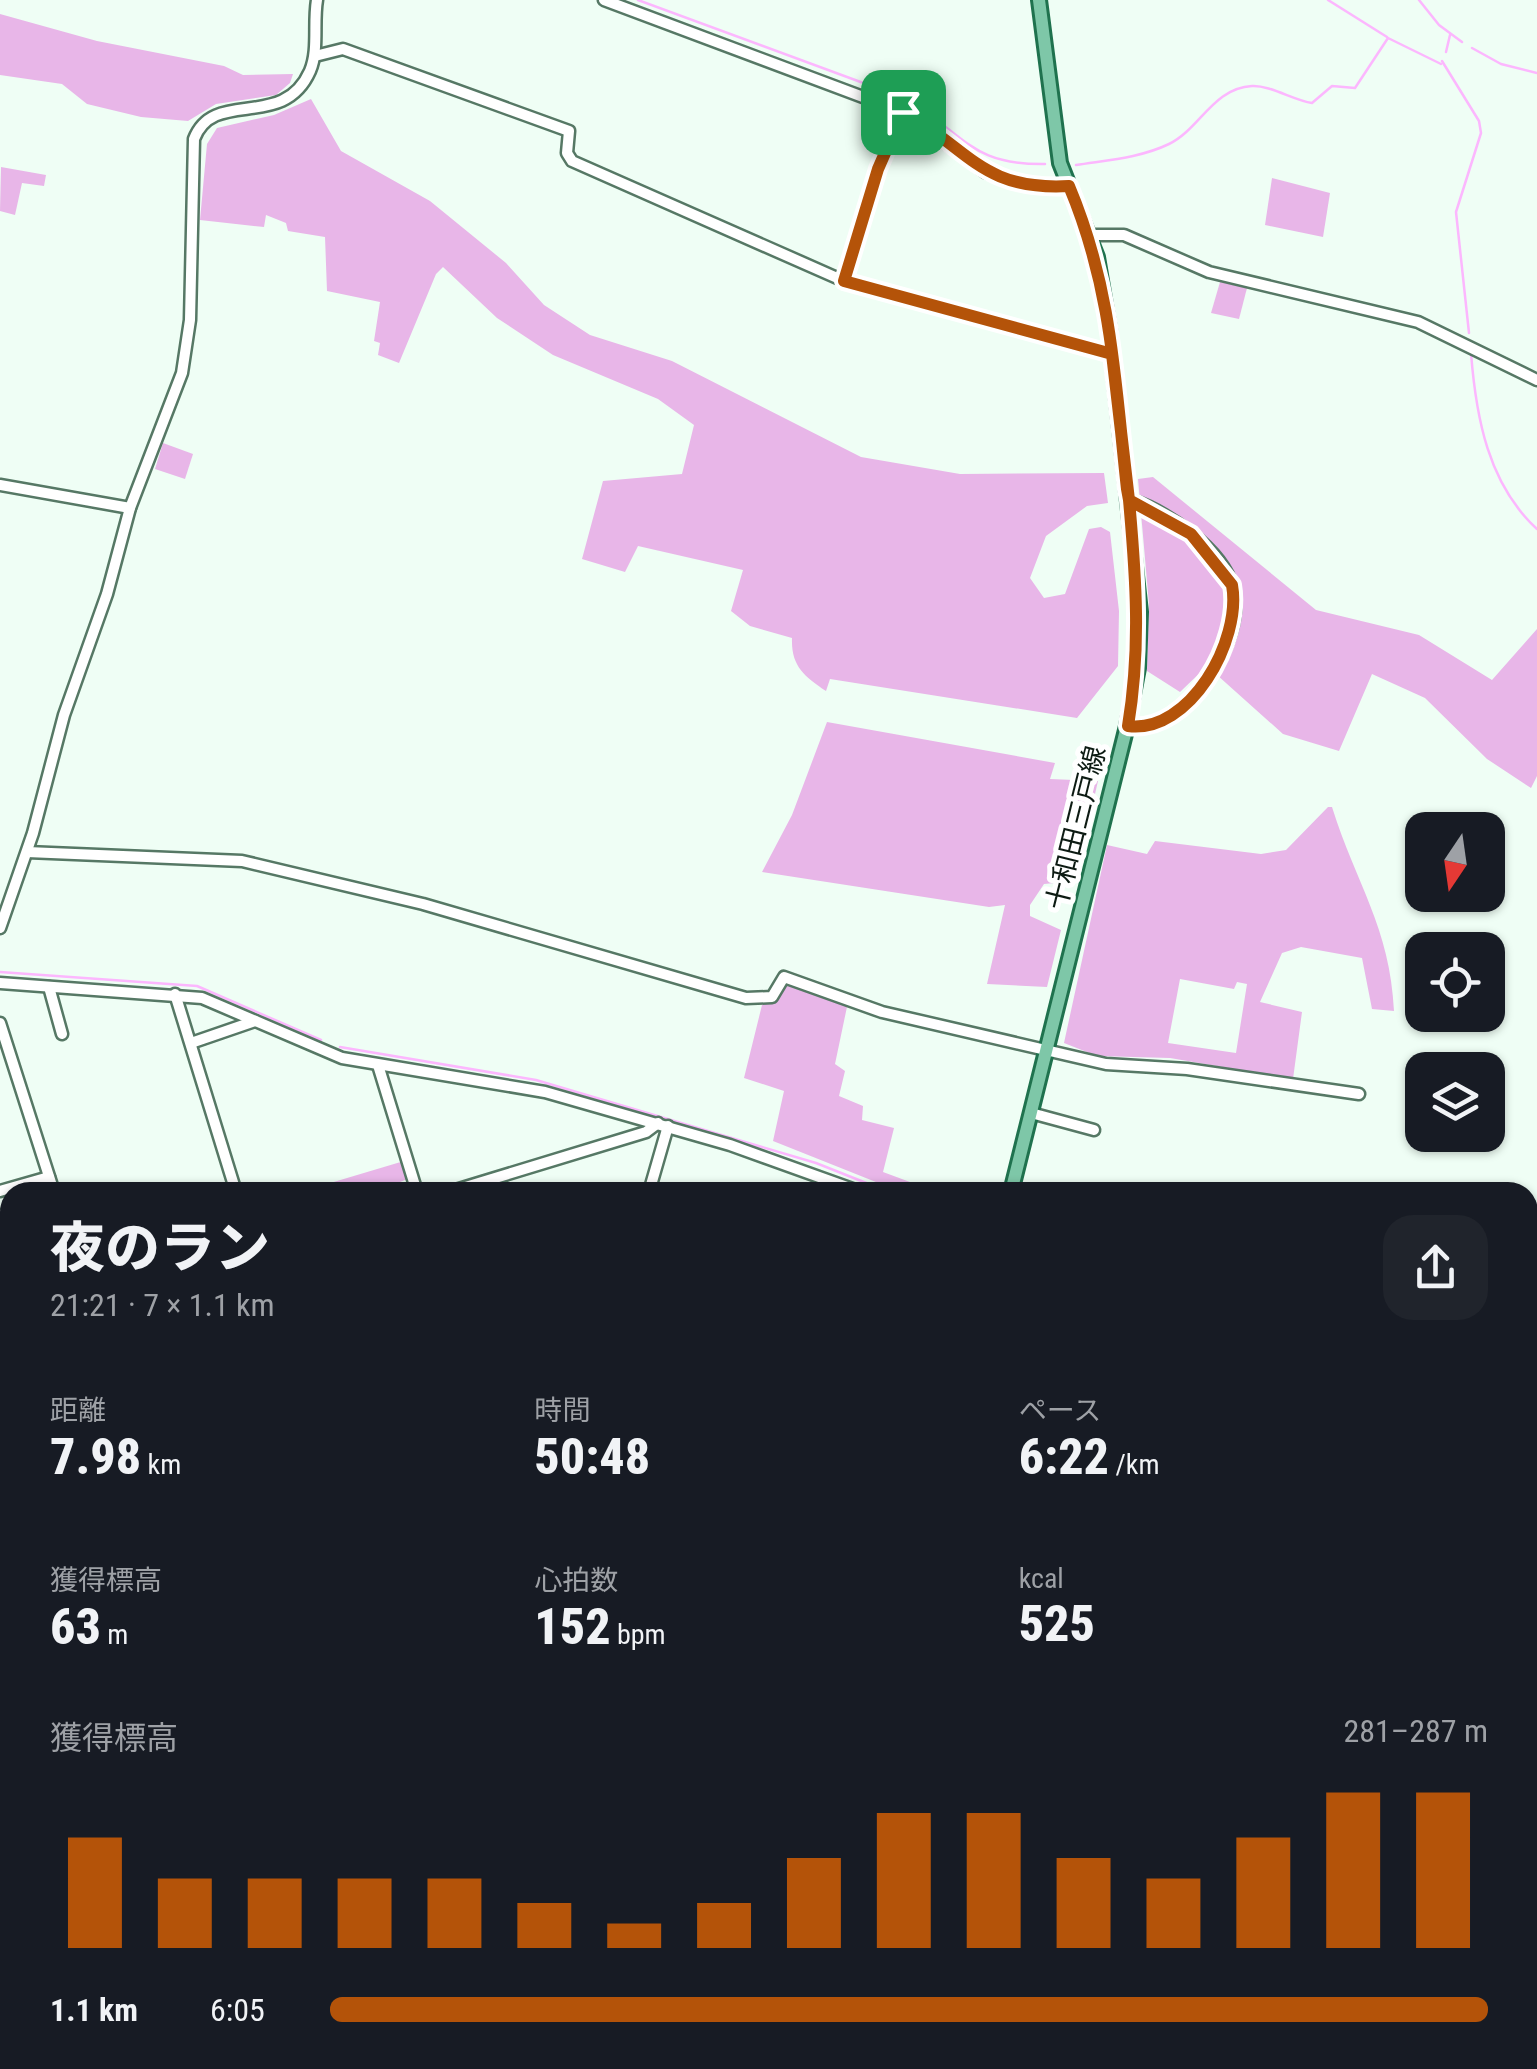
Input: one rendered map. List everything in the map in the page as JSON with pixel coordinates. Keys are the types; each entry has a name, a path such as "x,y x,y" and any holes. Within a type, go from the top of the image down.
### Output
{"main road":[{"name":"十和田三戸線","path":"1014,1182 1128,726 1138,668 1140,612 1104,288 1090,234 1060,163 1039,0"}],"street":[{"path":"0,928 27,852 64,715 107,594 130,508 186,355 191,159 199,126 221,113 277,106 299,88 315,56 317,0"},
{"path":"604,0 903,112 985,172 1026,185 1069,186"},
{"path":"315,56 343,50 569,131 567,153 572,162 844,281 1112,354"},
{"path":"844,281 878,169 903,112"},
{"path":"1090,234 1114,232 1208,272 1418,322 1537,380"},
{"path":"0,485 130,508"},
{"path":"1128,726 1142,728 1159,722 1202,686 1230,634 1235,598 1228,576 1191,534 1129,500"},
{"path":"27,852 242,861 424,904 746,998 772,997 784,976 882,1012 1048,1047 1106,1064 1187,1068 1359,1094"},
{"path":"0,888 14,892"},
{"path":"0,983 175,994 212,1001 328,1054 545,1092 663,1125 818,1182"},
{"path":"50,987 62,1034"},
{"path":"175,994 233,1182"},
{"path":"190,1044 256,1020"},
{"path":"0,1023 51,1182"},
{"path":"378,1065 414,1182"},
{"path":"1031,1113 1094,1130"},
{"path":"481,1182 663,1125"},
{"path":"652,1182 663,1125"},
{"path":"33,1182 49,1177"}],"shaded area":[{"path":"0,14 97,41 224,66 243,75 293,74 290,83 276,95 216,104 188,121 141,117 87,104 62,84 0,75"},
{"path":"311,99 341,151 430,201 506,263 544,305 590,335 672,361 861,457 960,474 1104,473 1108,503 1087,506 1046,536 1030,578 1044,598 1065,594 1089,529 1101,527 1110,532 1119,611 1118,666 1077,718 830,679 826,691 800,669 792,638 750,626 731,611 743,570 638,546 625,572 582,559 603,481 682,474 694,425 658,399 553,355 497,318 443,267 436,274 399,363 378,355 380,343 374,341 380,302 327,291 325,237 288,231 286,223 266,215 264,227 200,220 207,144 217,128 274,115"},
{"path":"1,167 46,175 44,186 22,183 15,215 0,211"},
{"path":"1272,178 1330,193 1323,237 1265,225"},
{"path":"1220,282 1247,288 1239,319 1211,313"},
{"path":"163,443 193,454 185,479 155,469"},
{"path":"1153,477 1316,610 1419,635 1492,680 1537,629 1537,776 1531,788 1487,759 1425,698 1372,674 1339,751 1283,734 1207,666 1180,692 1147,671 1149,604 1138,479"},
{"path":"827,722 1055,763 1050,779 1098,781 1075,881 1044,884 1030,905 1030,916 1061,930 1047,987 987,984 1005,905 989,907 762,872 792,815"},
{"path":"1332,807 1379,930 1394,1011 1372,1009 1362,958 1301,947 1282,953 1260,1002 1302,1012 1293,1079 1170,1058 1097,1056 1064,1043 1107,845 1147,854 1155,841 1261,854 1286,850","holes":["1180,979 1234,989 1237,982 1247,984 1236,1053 1168,1043"]},
{"path":"785,982 848,1002 835,1064 845,1071 839,1096 863,1106 862,1120 894,1128 883,1172 910,1182 876,1182 773,1141 784,1091 744,1078 762,1005 779,999"},
{"path":"404,1161 410,1178 400,1182 334,1182"}],"waterway":[{"path":"638,0 904,98"},
{"path":"1328,0 1387,37"},
{"path":"1419,0 1439,25 1462,42"},
{"path":"1446,52 1450,35"},
{"path":"1076,165 1135,155 1169,144 1217,101 1239,88 1259,86 1312,103 1332,86 1355,88 1388,38 1441,64"},
{"path":"1472,48 1501,64 1537,73"},
{"path":"1442,61 1479,121 1481,133 1456,212 1469,333"},
{"path":"914,105 986,154 1001,160 1045,164"},
{"path":"1471,353 1481,425 1496,470 1520,511 1537,529"},
{"path":"0,972 197,986 321,1040"},
{"path":"340,1047 536,1080 816,1163 864,1182"}],"route":[{"path":"903,112 893,128 857,229 844,281 1112,354 1129,500 1144,504 1191,534 1232,585 1235,598 1230,634 1213,673 1196,693 1151,726 1128,726 1138,668 1140,612 1129,500 1127,489 1112,354 1104,288 1090,234 1069,186 1026,185 985,172 903,112"}]}
